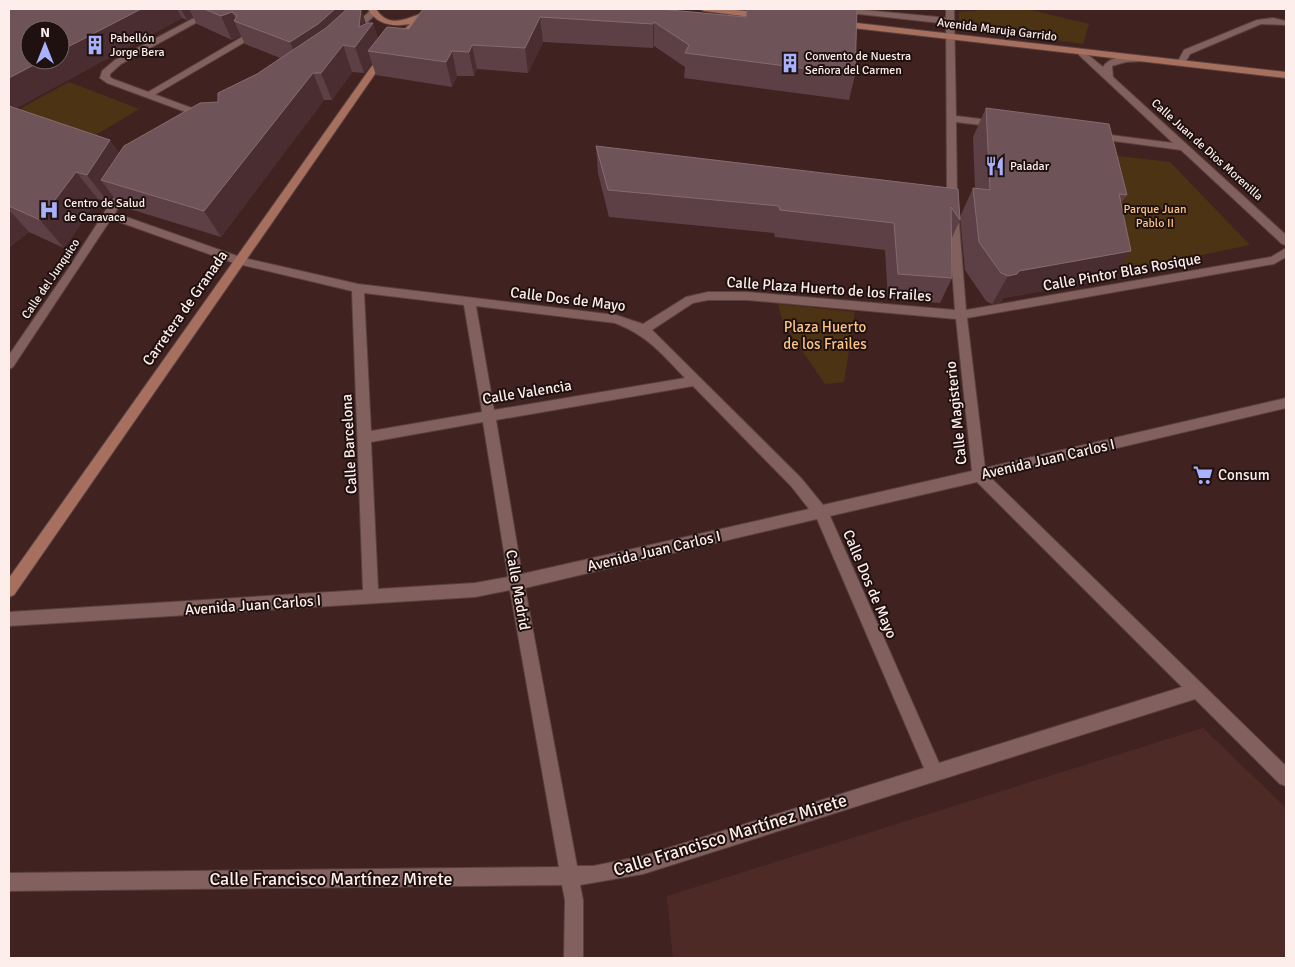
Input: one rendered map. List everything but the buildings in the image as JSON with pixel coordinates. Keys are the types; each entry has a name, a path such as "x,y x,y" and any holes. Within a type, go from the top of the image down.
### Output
{"main road":[{"name":"Carretera de Granada","path":"9,590 238,260 390,47 420,19 436,9"},
{"path":"704,9 771,16"},
{"path":"373,11 386,21 390,28 390,47"},
{"path":"386,21 403,22 420,19"},
{"name":"Avenida Maruja Garrido","path":"828,23 1286,75"}],"street":[{"path":"200,128 215,119 110,81 105,78 105,73 118,62 216,9"},
{"path":"831,9 949,21"},
{"name":"Calle Magisterio","path":"950,9 948,197 979,475 1195,691 1286,778"},
{"path":"345,38 373,11"},
{"path":"1267,11 1285,24"},
{"path":"1181,63 1182,56 1187,52 1260,22 1273,21 1285,24"},
{"path":"148,95 242,40"},
{"name":"Calle Juan de Dios Morenilla","path":"1082,53 1286,242"},
{"path":"1109,77 1107,67 1109,64 1120,60 1142,59"},
{"path":"950,118 1009,125"},
{"path":"1087,135 1184,147"},
{"name":"Calle del Junquico","path":"9,364 109,215 133,174"},
{"name":"Calle Dos de Mayo","path":"109,215 238,260 358,288 470,303 616,319 643,330 796,482 822,513 935,773"},
{"name":"Calle Pintor Blas Rosique","path":"961,315 1274,260 1286,252"},
{"name":"Calle Barcelona","path":"358,288 366,437 371,597"},
{"name":"Calle Plaza Huerto de los Frailes","path":"643,330 690,300 708,296 747,296 961,315"},
{"name":"Calle Madrid","path":"470,303 516,582 574,900 574,958"},
{"name":"Calle Valencia","path":"366,437 694,381"},
{"name":"Avenida Juan Carlos I","path":"9,620 475,590 822,513 1286,403"},
{"name":"Calle Francisco Martínez Mirete","path":"9,882 593,875 643,865 1195,691"}],"shaded area":[{"path":"1203,728 1286,808 1286,958 673,958 667,896"}],"green space":[{"path":"1027,9 1089,24 1083,44 958,26 959,12"},
{"path":"69,82 139,109 79,145 9,115"},
{"name":"Parque Juan Pablo II","path":"1092,153 1170,162 1250,245 1114,273"},
{"name":"Plaza Huerto de los Frailes","path":"778,304 855,312 844,382 825,384 783,323"}],"place":[{"name":"Pabellón Jorge Bera","path":"95,45"},
{"name":"Convento de Nuestra Señora del Carmen","path":"790,63"},
{"name":"Paladar","path":"995,166"},
{"name":"Centro de Salud de Caravaca","path":"49,210"},
{"name":"Consum","path":"1203,475"}]}
